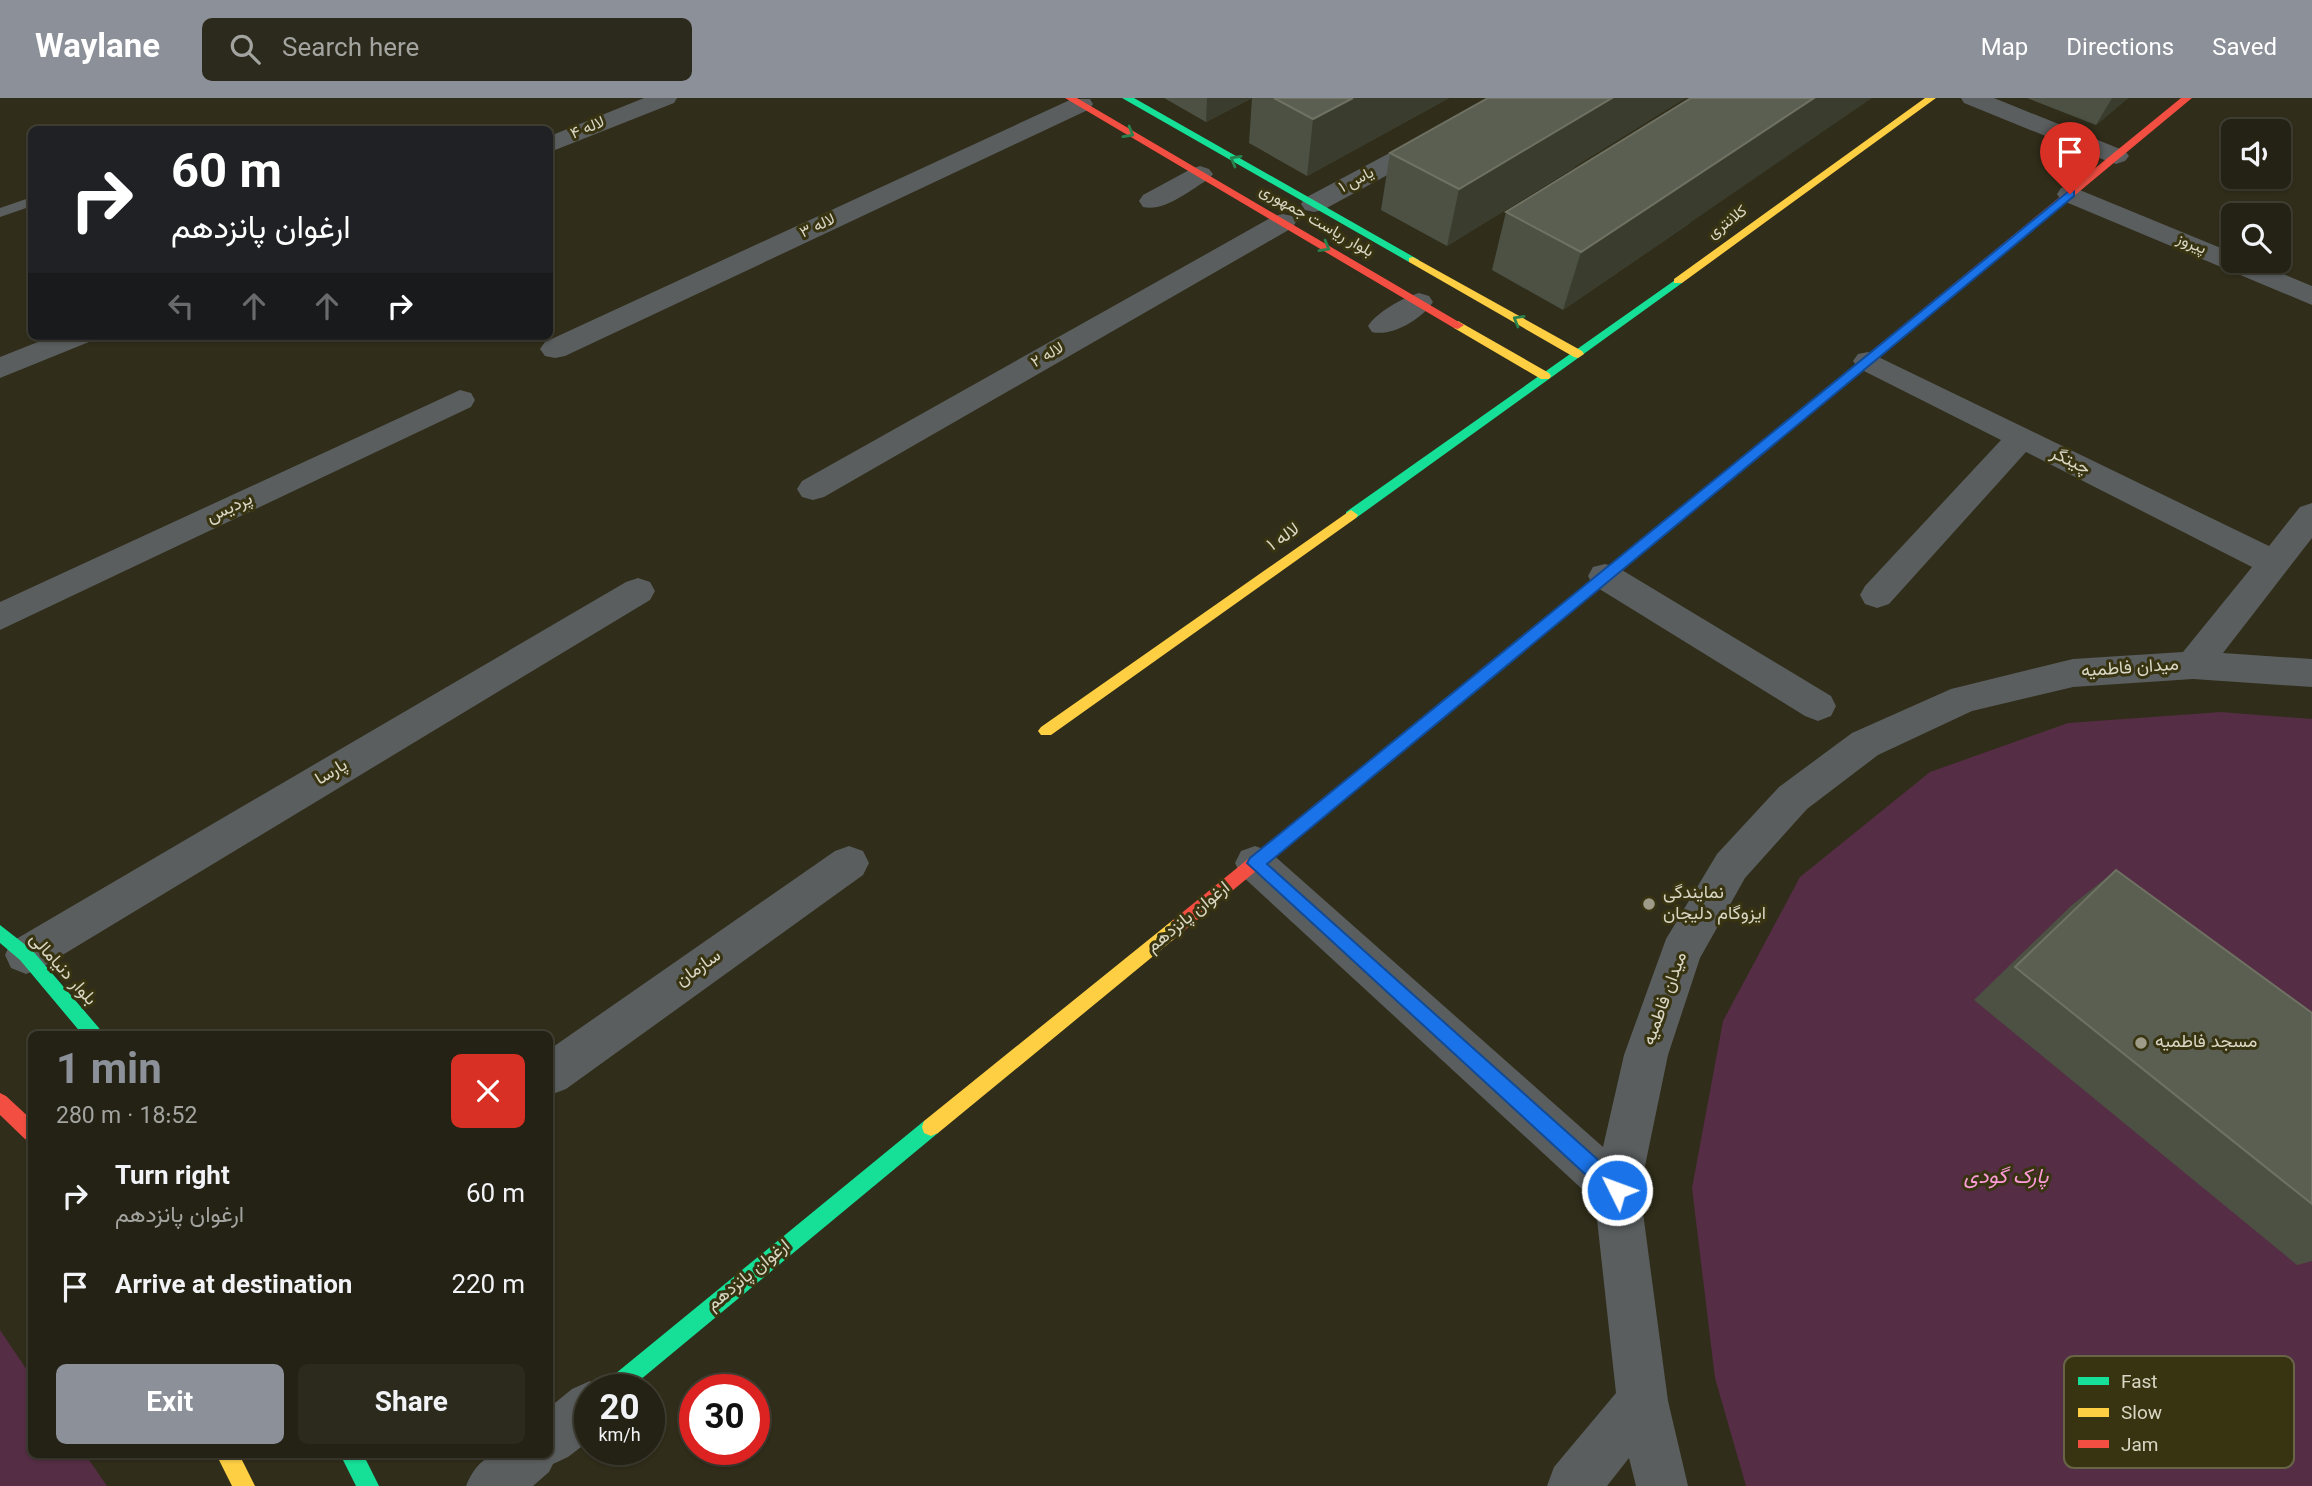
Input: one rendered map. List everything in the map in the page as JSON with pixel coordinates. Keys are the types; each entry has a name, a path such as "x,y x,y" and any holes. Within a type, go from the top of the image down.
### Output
{"street":[{"name":"لاله ۴","path":"553,144 665,98"},
{"name":"بلوار ریاست جمهوری","path":"1127,98 1453,279 1578,354"},
{"name":"یاس ۱","path":"1314,204 1511,98"},
{"name":"کلانتری","path":"1545,376 1931,98"},
{"path":"1973,98 2116,156"},
{"name":"ارغوان پانزدهم","path":"631,1374 2187,98"},
{"name":"بلوار ریاست جمهوری","path":"1076,101 1545,376"},
{"name":"لاله ۳","path":"555,349 1076,101"},
{"path":"1152,201 1200,174"},
{"name":"پیروز","path":"2070,194 2312,296"},
{"name":"لاله ۲","path":"813,489 1283,222"},
{"path":"1382,326 1419,302"},
{"path":"0,368 69,340"},
{"name":"چیتگر","path":"1868,360 2274,563"},
{"name":"لاله ۱","path":"1046,731 1545,376"},
{"name":"پردیس","path":"0,617 460,400"},
{"path":"1877,595 2021,438"},
{"path":"2193,664 2312,515"},
{"path":"1605,576 1818,706"},
{"name":"پارسا","path":"13,944 638,591"},
{"name":"میدان فاطمیه","path":"1662,1486 1642,1401 1617,1190 1646,1055 1681,952 1731,866 1793,798 1866,744 1964,699 2073,673 2193,664 2312,673"},
{"name":"سازمان","path":"553,1072 849,863"},
{"path":"1255,863 1617,1190"},
{"name":"بلوار دنیامالی","path":"13,944 90,1031"},
{"path":"0,1102 28,1129"},
{"path":"1573,1486 1642,1401"},
{"path":"553,1437 574,1419"},
{"path":"229,1458 244,1486"},
{"path":"353,1458 368,1486"},
{"path":"492,1486 526,1458"}],"lane":[{"path":"0,213 28,202"}],"green space":[{"name":"پارک گودی","path":"2221,712 2312,719 2312,1486 1746,1486 1715,1378 1692,1188 1723,1021 1800,877 1930,772 2068,723"},
{"path":"0,1330 28,1372 28,1458 88,1458 107,1486 0,1486"}],"building":[{"path":"1274,98 1353,98 1313,119"},
{"path":"1488,98 1612,98 1459,189 1390,153"},
{"path":"1691,98 1814,98 1581,252 1506,212"},
{"path":"2116,870 2312,1013 2312,1204 2015,967"}],"traffic: fast":[{"path":"1127,98 1413,260"},
{"path":"1351,515 1678,281"},
{"path":"1370,768 1878,352"},
{"path":"0,933 26,955 90,1031"},
{"path":"630,1374 931,1127"},
{"path":"353,1458 368,1486"}],"traffic: slow":[{"path":"1678,281 1931,98"},
{"path":"1413,260 1578,354"},
{"path":"1458,325 1545,376"},
{"path":"1046,731 1351,515"},
{"path":"931,1127 1179,925"},
{"path":"229,1458 244,1486"}],"traffic: jam":[{"path":"1070,98 1458,325"},
{"path":"1878,352 2187,98"},
{"path":"1179,925 1370,768"},
{"path":"0,1102 28,1129"}],"place":[{"name":"نمایندگی ایزوگام دلیجان","path":"1649,904"},
{"name":"مسجد فاطمیه","path":"2141,1043"}],"route":[{"path":"1617,1190 1255,863 2070,194"}]}
